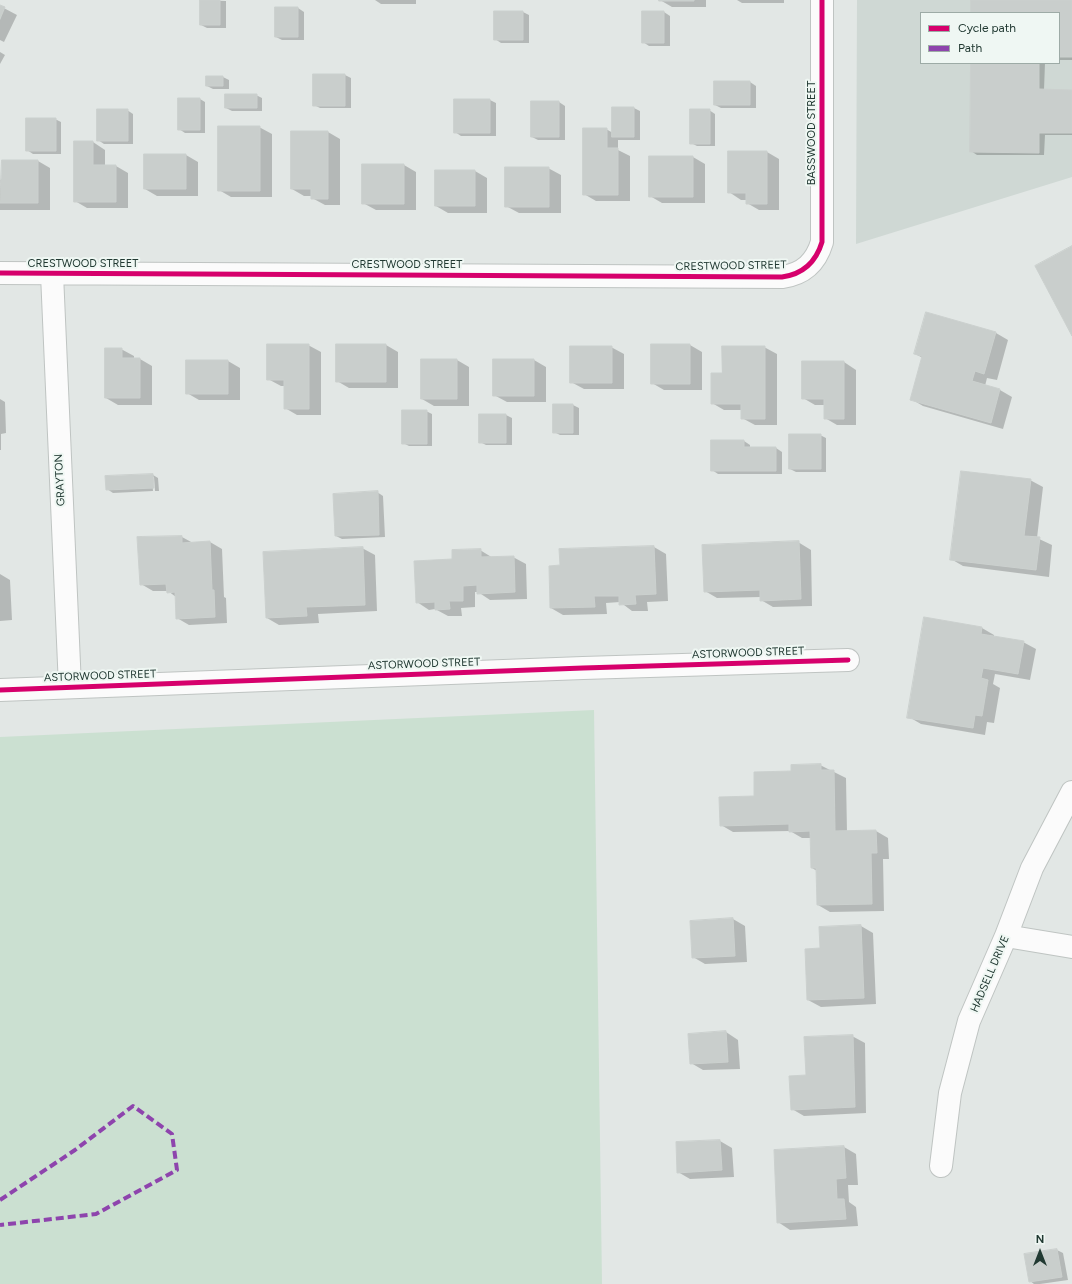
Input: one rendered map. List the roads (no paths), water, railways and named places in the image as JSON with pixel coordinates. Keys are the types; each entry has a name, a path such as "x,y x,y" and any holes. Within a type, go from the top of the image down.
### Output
{"street":[{"name":"BASSWOOD STREET","path":"811,264 820,250 822,235 822,0"},
{"name":"CRESTWOOD STREET","path":"0,273 782,277 799,273 811,264"},
{"name":"GRAYTON","path":"52,274 70,687"},
{"name":"ASTORWOOD STREET","path":"0,690 848,660"},
{"name":"HADSELL DRIVE","path":"941,1166 946,1112 957,1062 969,1021 1006,936 1032,868 1072,792"},
{"path":"1006,936 1072,947"}]}
